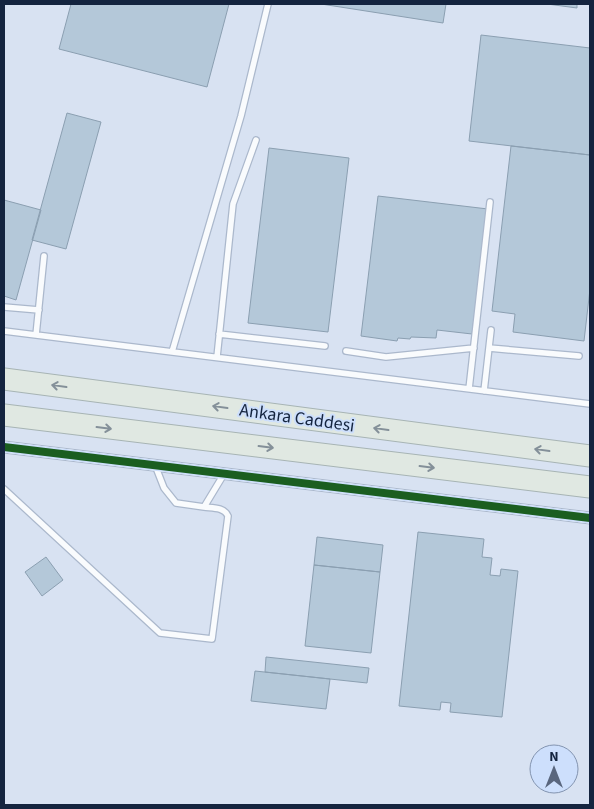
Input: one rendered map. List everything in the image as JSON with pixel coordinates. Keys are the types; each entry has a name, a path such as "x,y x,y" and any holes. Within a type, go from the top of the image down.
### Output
{"highway":[{"name":"Ankara Caddesi","path":"4,379 590,456"},
{"name":"Ankara Caddesi","path":"4,415 590,487"}],"street":[{"path":"4,447 590,518"}],"lane":[{"path":"172,352 241,116 268,4"},
{"path":"217,357 233,204 256,140"},
{"path":"469,389 490,202"},
{"path":"36,335 44,256"},
{"path":"4,306 38,310"},
{"path":"484,391 491,330"},
{"path":"4,331 590,404"},
{"path":"219,334 325,346"},
{"path":"346,351 386,357 474,348"},
{"path":"489,348 579,356"},
{"path":"4,489 160,633 212,639 228,516 221,509 176,503 164,488 155,465"},
{"path":"204,506 224,474"}],"building":[{"path":"71,4 229,4 207,87 59,49"},
{"path":"321,4 446,4 443,23"},
{"path":"547,4 577,4 577,8"},
{"path":"481,35 590,48 590,155 469,141"},
{"path":"67,113 101,122 66,249 32,240"},
{"path":"511,146 590,155 590,289 584,341 513,332 515,314 492,311"},
{"path":"269,148 349,158 328,332 248,323"},
{"path":"378,196 488,209 472,334 437,330 436,338 398,338 397,341 361,336"},
{"path":"4,200 41,210 16,300 4,296"},
{"path":"418,532 484,539 482,557 492,558 490,575 500,576 501,569 518,571 502,717 450,712 451,703 441,702 440,710 399,706"},
{"path":"317,537 383,545 380,572 314,565"},
{"path":"46,557 63,580 42,596 25,572"},
{"path":"314,565 380,572 371,653 305,646"},
{"path":"266,657 369,668 367,683 265,672"},
{"path":"255,671 330,679 326,709 251,701"}],"cycle path":[{"path":"4,447 590,518"}]}
